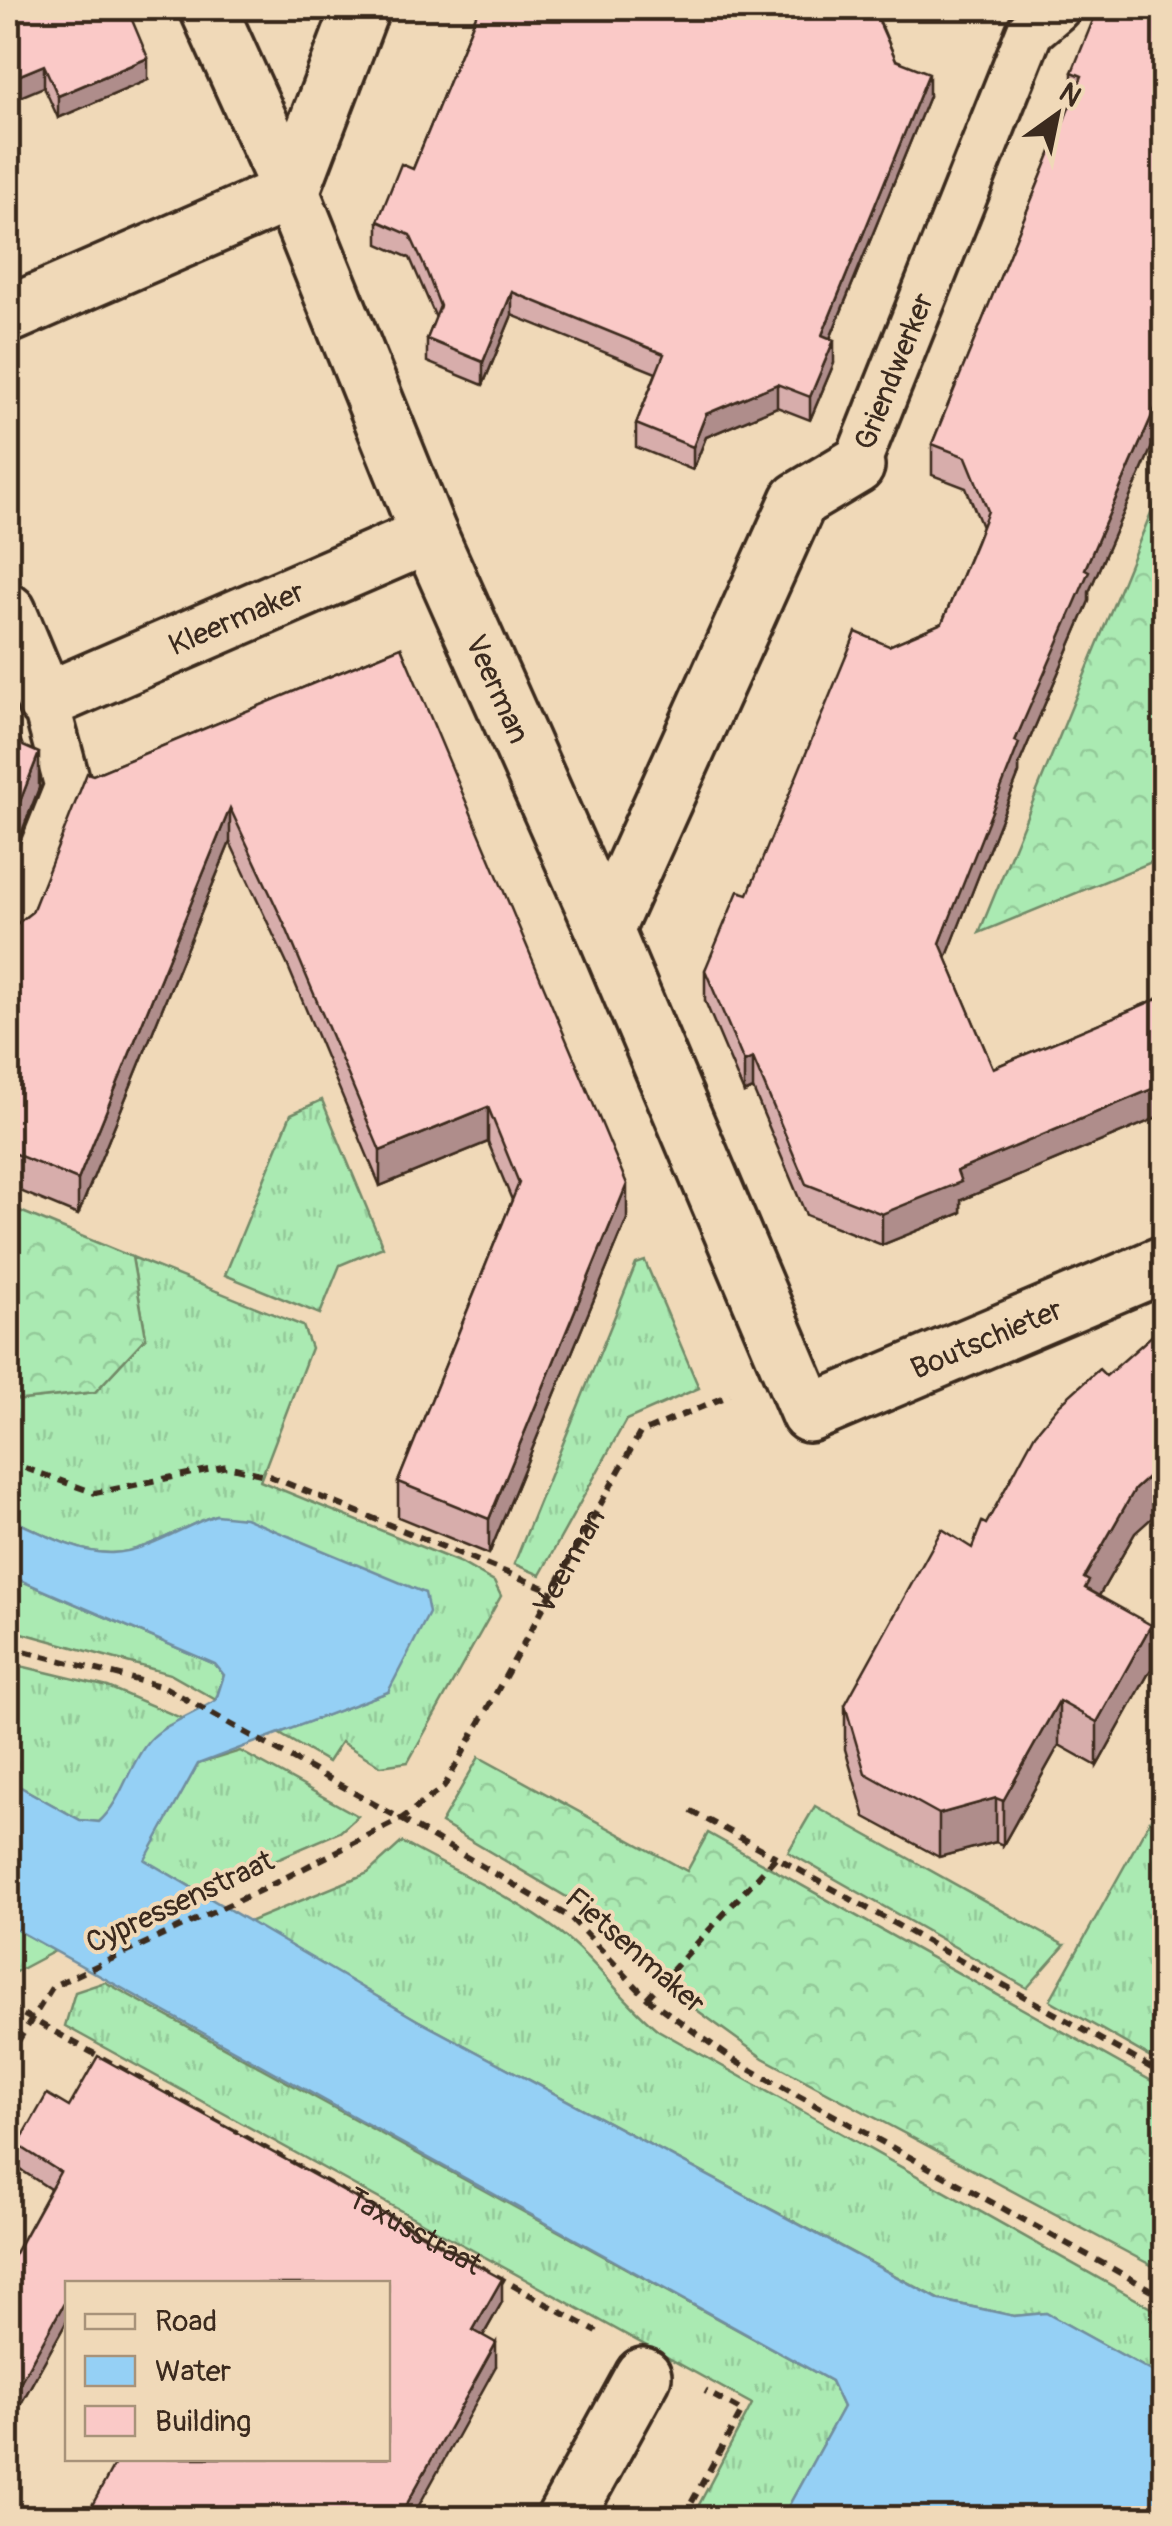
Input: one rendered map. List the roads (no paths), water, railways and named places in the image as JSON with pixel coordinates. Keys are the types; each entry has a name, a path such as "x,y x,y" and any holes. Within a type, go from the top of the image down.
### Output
{"street":[{"name":"Veerman","path":"208,8 291,192 429,535 605,931 802,1391"},
{"path":"8,315 291,192 361,8"},
{"name":"Griendwerker","path":"605,931 799,500 856,466 1030,30 1057,8"},
{"name":"Kleermaker","path":"45,701 429,535"},
{"path":"8,612 45,701 68,786 8,936"},
{"name":"Boutschieter","path":"802,1391 1164,1264"},
{"path":"565,2518 640,2365"}],"water":[{"path":"216,1515 245,1518 425,1593 429,1613 388,1692 198,1764 145,1860 417,2020 940,2300 1014,2316 1046,2313 1164,2378 1164,2518 782,2518 843,2407 831,2381 8,1925 8,1780 80,1820 99,1822 149,1741 216,1700 224,1675 215,1664 8,1575 8,1518 72,1546 112,1553 152,1543"}]}
